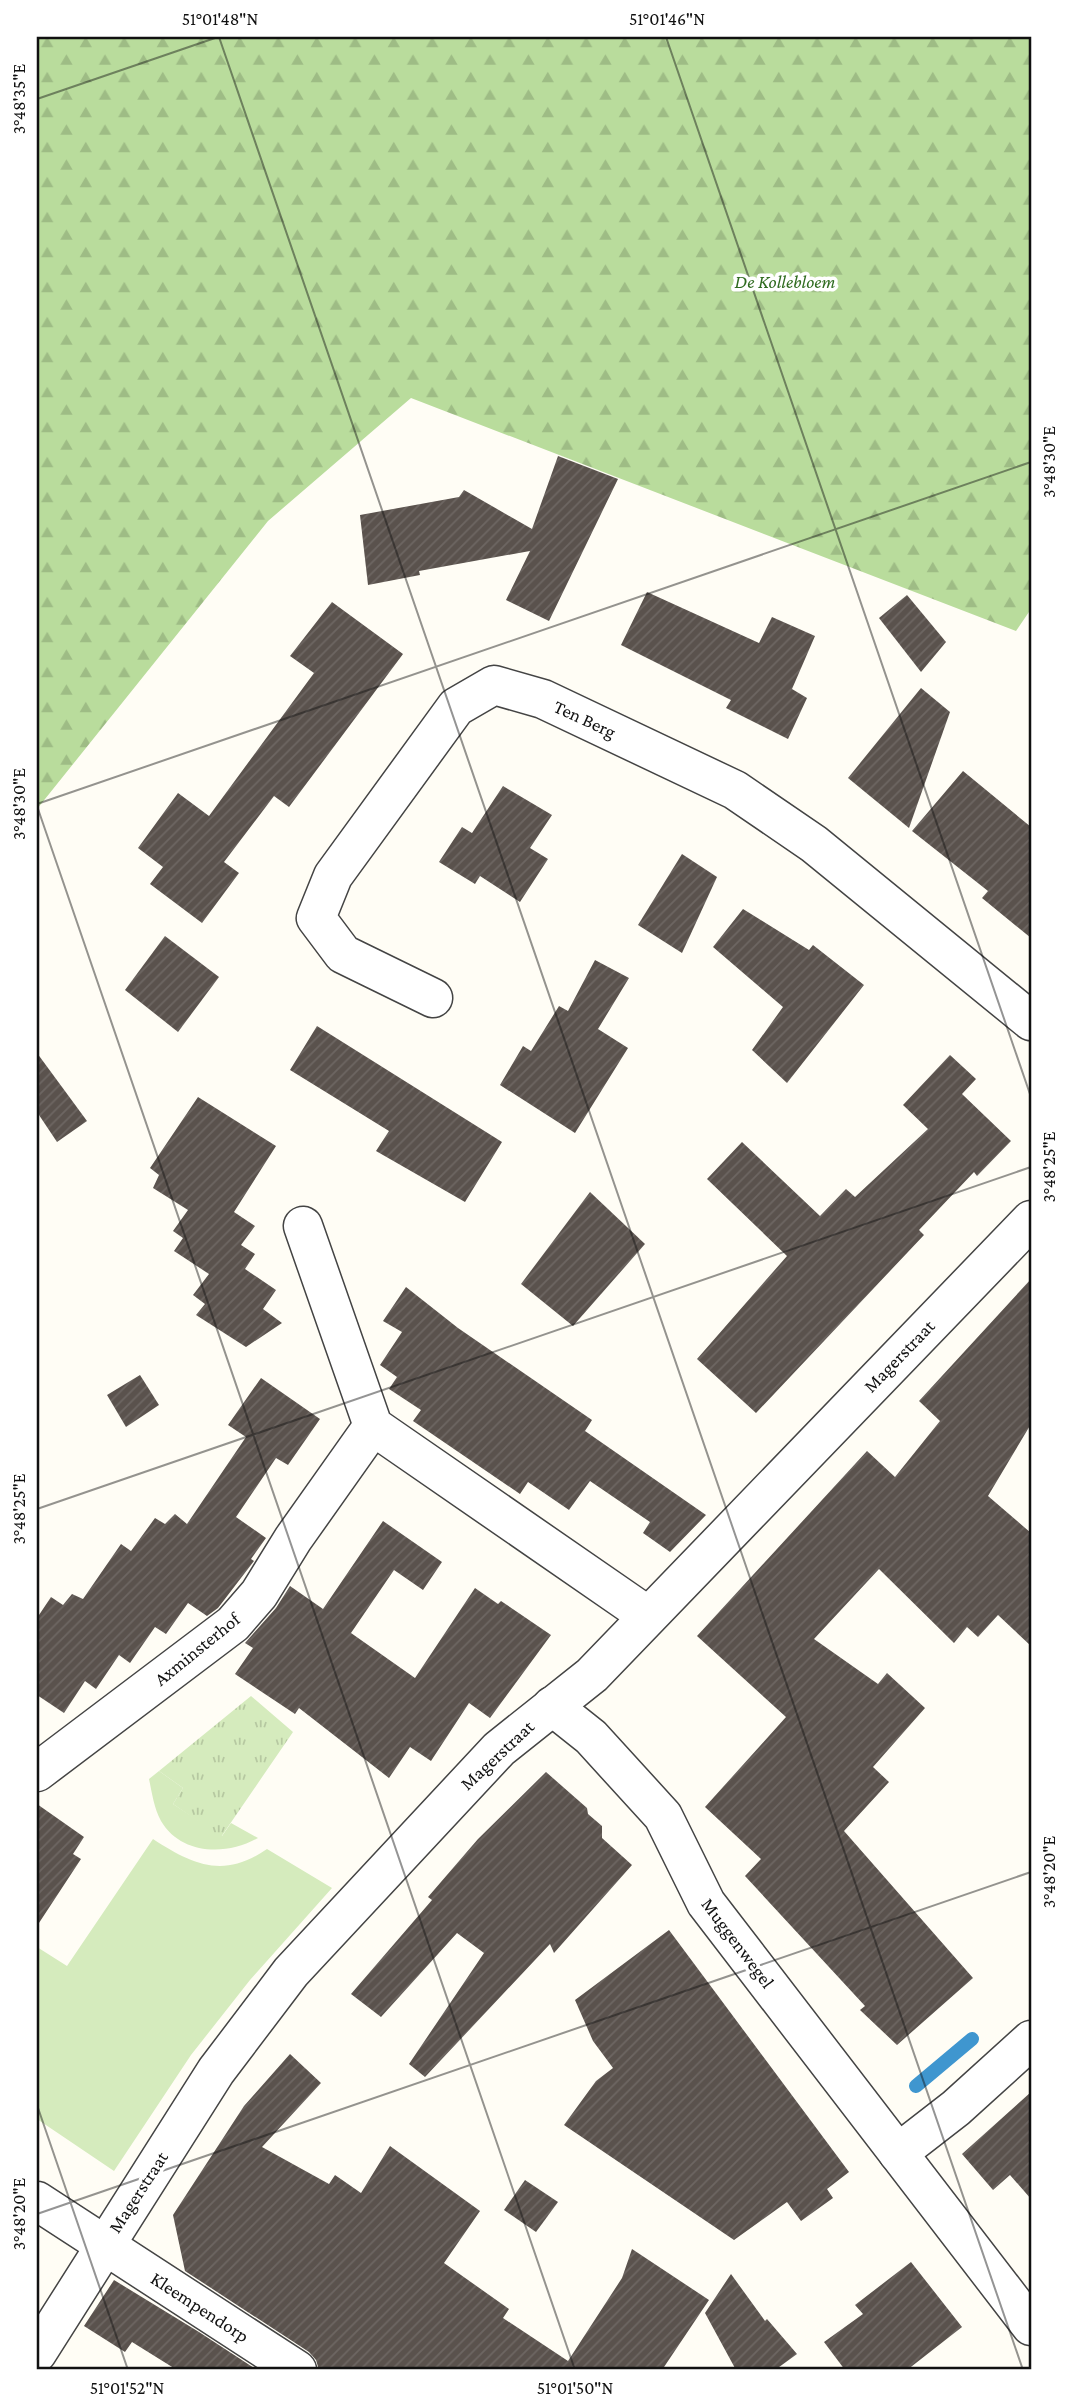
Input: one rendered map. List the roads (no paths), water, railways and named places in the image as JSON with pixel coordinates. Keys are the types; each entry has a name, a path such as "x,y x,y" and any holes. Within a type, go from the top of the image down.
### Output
{"street":[{"name":"Ten Berg","path":"433,998 343,954 316,918 332,876 456,707 495,685 543,699 735,790 814,844 1031,1021"},
{"name":"Magerstraat","path":"37,2353 103,2244 216,2071 291,1972 499,1749 592,1675 1031,1220"},
{"path":"303,1226 373,1426 648,1616"},
{"name":"Axminsterhof","path":"37,1772 233,1624 258,1594 293,1539 373,1426"},
{"name":"Muggenwegel","path":"552,1706 591,1737 663,1816 706,1903 1031,2326"},
{"path":"898,2152 956,2108 1031,2040"},
{"path":"37,2201 103,2244"},
{"name":"Kleempendorp","path":"103,2244 297,2370"}],"waterway":[{"path":"916,2086 972,2039"}],"park label":[{"name":"De Kollebloem","path":"785,281"}]}
